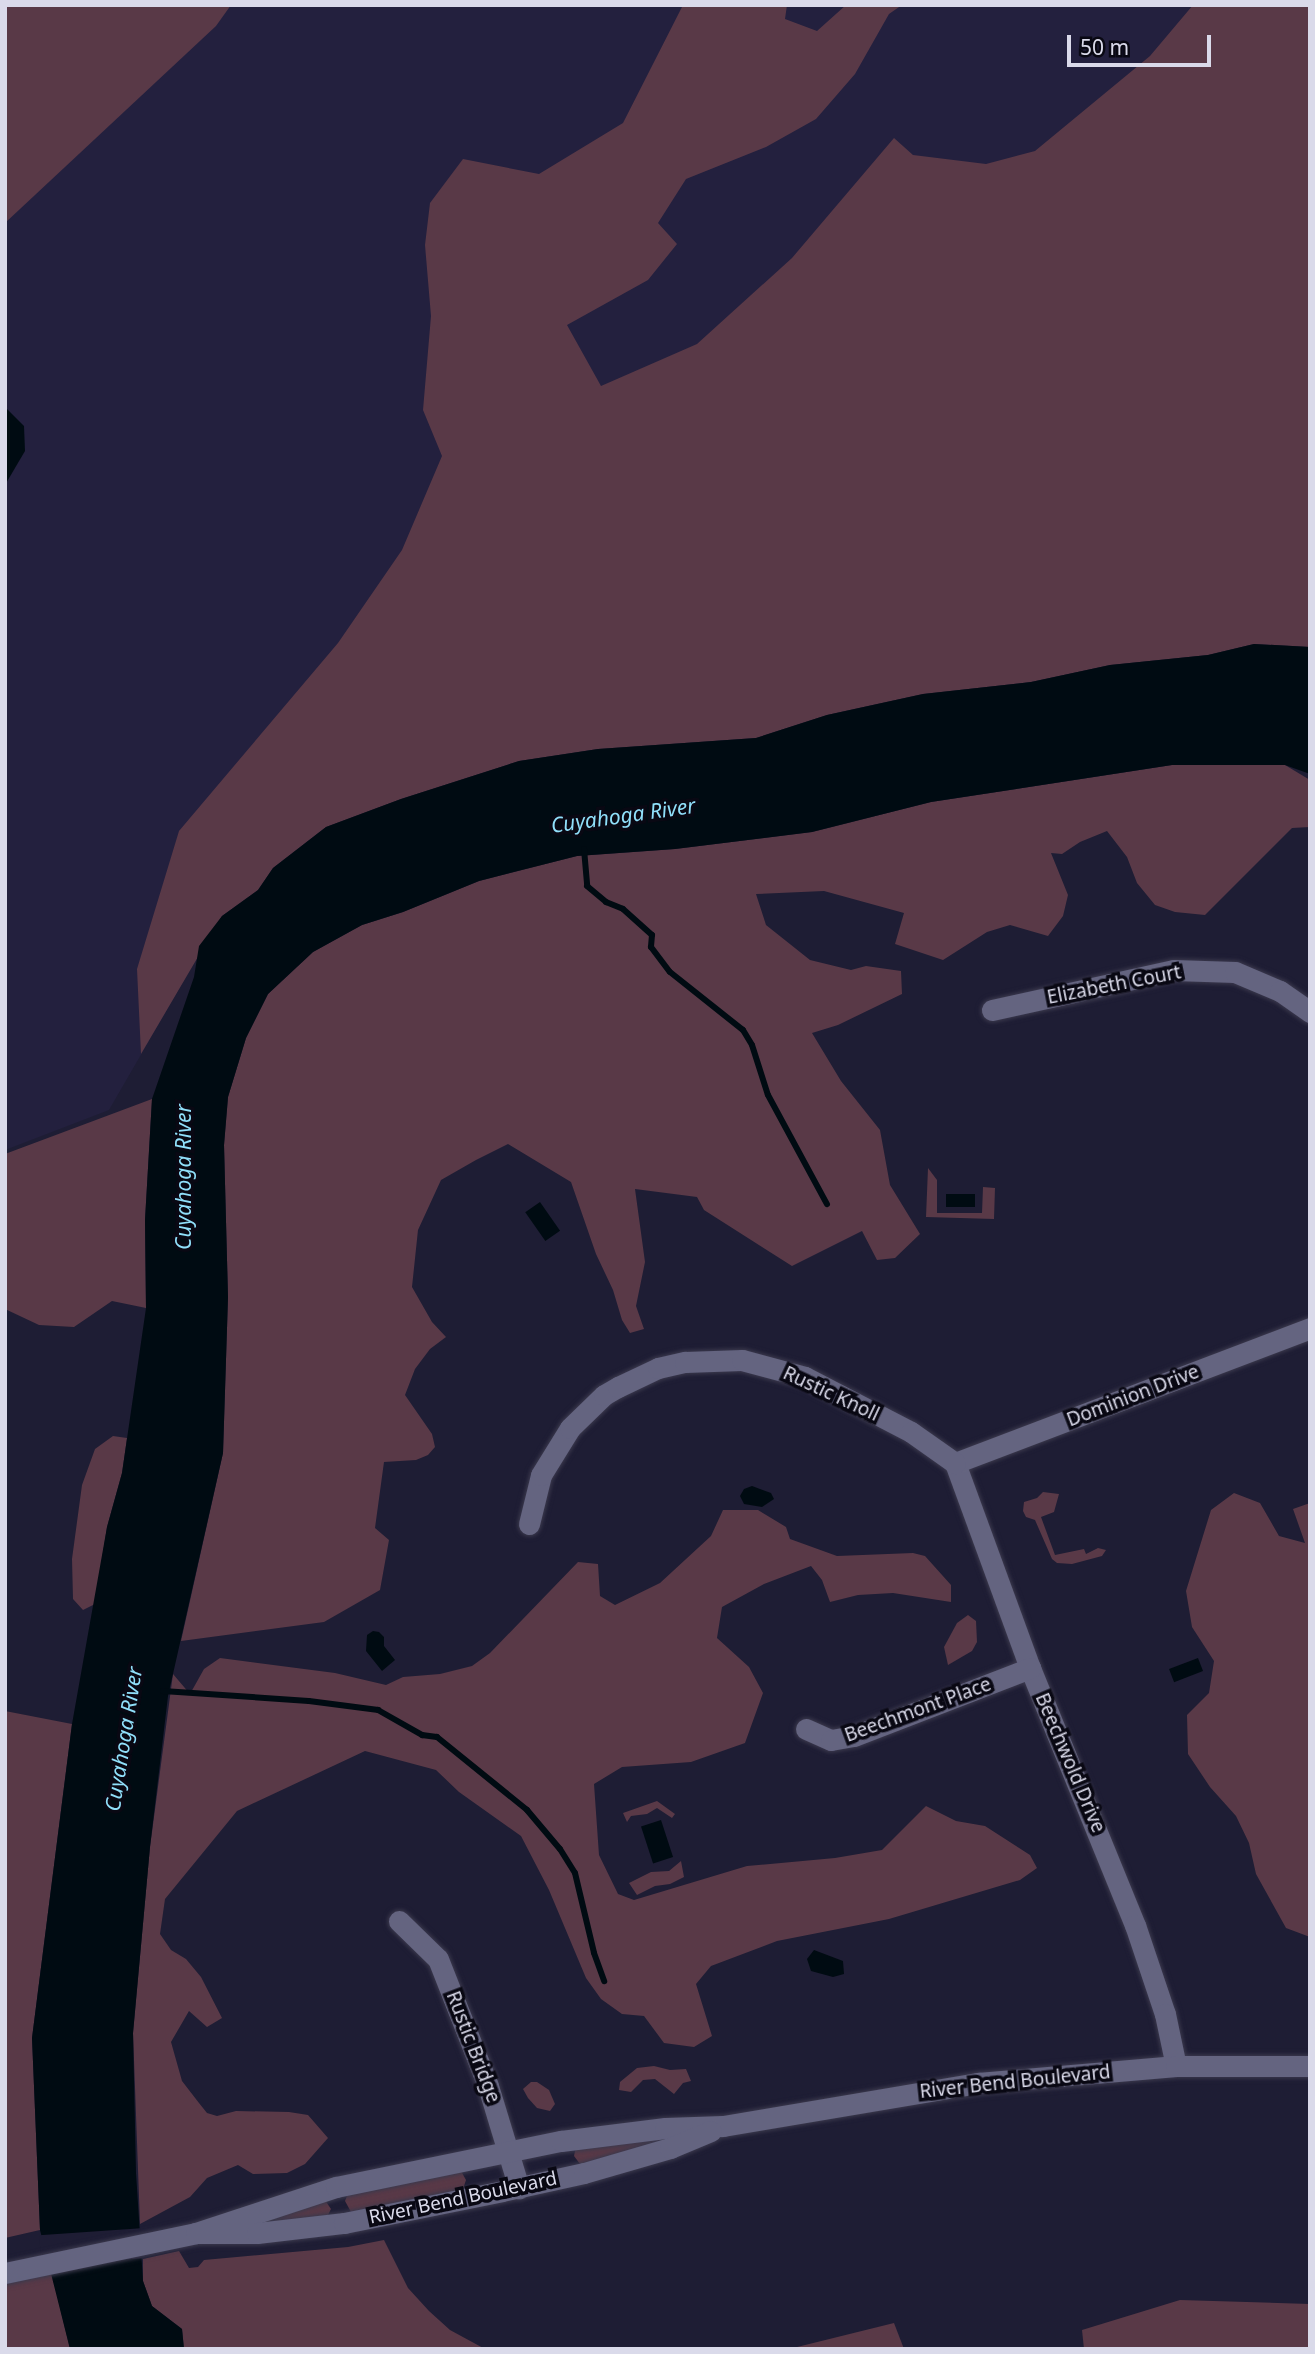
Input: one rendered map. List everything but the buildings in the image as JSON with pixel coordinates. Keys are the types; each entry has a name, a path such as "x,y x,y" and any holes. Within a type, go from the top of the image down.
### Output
{"street":[{"name":"Elizabeth Court","path":"992,1010 1174,970 1235,972 1280,991 1310,1012"},
{"name":"Dominion Drive","path":"955,1464 1310,1328"},
{"name":"Rustic Knoll","path":"529,1524 541,1475 570,1428 604,1395 649,1371 685,1362 742,1360 805,1377 911,1432 955,1464"},
{"name":"Beechwold Drive","path":"955,1464 1030,1668 1135,1925 1165,2014 1176,2066"},
{"name":"Beechmont Place","path":"806,1729 831,1740 854,1736 1030,1668"},
{"name":"Rustic Bridge","path":"399,1921 438,1959 482,2068 519,2188"},
{"name":"River Bend Boulevard","path":"13,2271 186,2235 336,2188 508,2150 665,2128 723,2126 978,2083 1176,2066 1310,2066"},
{"name":"River Bend Boulevard","path":"186,2235 257,2234 344,2223 519,2188 670,2148 723,2126"}],"shaded area":[{"path":"5,5 231,5 216,26 5,223"},
{"path":"199,5 1259,5 427,560 109,1110 5,1150 5,174"},
{"path":"683,5 787,5 785,19 817,31 846,5 902,5 889,14 855,74 816,119 766,147 686,179 658,223 677,244 648,280 567,325 601,386 697,344 792,258 894,138 913,155 986,164 1035,151 1150,56 1193,5 1310,5 1310,647 1254,644 1208,655 1110,665 1031,682 923,694 827,715 756,738 598,749 519,761 401,799 326,827 273,868 258,890 222,916 141,1054 137,969 179,831 338,643 402,550 442,456 423,410 431,316 425,245 430,203 463,159 539,174 623,123"},
{"path":"1172,765 1285,765 1310,780 1310,827 1292,828 1205,915 1175,912 1155,905 1137,883 1127,857 1107,831 1080,842 1062,854 1051,853 1068,895 1063,916 1048,936 1010,925 987,932 943,960 895,944 904,913 824,891 756,894 766,925 810,960 851,970 866,966 901,971 902,994 838,1025 812,1033 841,1081 880,1130 890,1185 920,1234 895,1258 877,1260 862,1231 792,1266 704,1210 697,1197 635,1189 645,1262 636,1306 644,1329 630,1333 622,1320 613,1290 596,1254 571,1182 508,1144 476,1160 441,1180 418,1230 412,1287 432,1322 446,1337 430,1349 415,1369 405,1395 432,1434 435,1447 428,1455 416,1460 384,1462 375,1528 389,1540 380,1590 324,1622 181,1641 223,1453 228,1297 224,1145 228,1097 246,1038 268,994 313,952 362,925 403,912 479,881 577,856 675,849 812,832 931,802"},
{"path":"152,1099 145,1220 146,1308 112,1301 74,1327 39,1325 5,1309 5,1154"},
{"path":"928,1168 937,1180 937,1213 982,1213 983,1187 995,1188 994,1219 926,1217"},
{"path":"113,1436 127,1438 122,1473 107,1527 95,1604 83,1610 73,1599 72,1559 82,1485 95,1449"},
{"path":"1043,1492 1059,1494 1054,1512 1041,1517 1055,1555 1084,1549 1086,1554 1098,1548 1106,1550 1102,1556 1072,1564 1057,1563 1052,1559 1035,1520 1026,1517 1023,1511 1024,1502 1037,1498"},
{"path":"1234,1493 1260,1503 1279,1536 1305,1543 1293,1509 1310,1503 1310,1937 1286,1928 1256,1874 1249,1843 1236,1816 1210,1787 1188,1754 1187,1715 1209,1693 1214,1661 1192,1627 1186,1591 1211,1510"},
{"path":"723,1510 758,1510 786,1527 790,1539 837,1556 913,1553 925,1556 951,1585 951,1602 893,1593 858,1595 830,1602 822,1580 811,1566 764,1584 722,1607 717,1638 749,1667 763,1693 745,1743 691,1762 622,1767 594,1784 599,1855 618,1894 634,1900 747,1866 835,1858 882,1850 926,1806 956,1821 985,1826 1030,1855 1037,1868 1020,1880 889,1919 777,1941 711,1966 696,1984 712,2036 694,2047 664,2043 644,2016 622,2014 601,1999 586,1978 549,1890 521,1836 459,1792 436,1770 365,1751 237,1811 165,1899 160,1934 171,1950 186,1959 201,1977 222,2018 207,2027 189,2011 171,2042 182,2081 207,2113 217,2116 236,2111 308,2115 328,2138 305,2164 287,2173 253,2174 238,2165 207,2178 190,2197 140,2224 133,2033 150,1847 173,1674 190,1694 204,1669 220,1658 335,1673 386,1685 403,1677 440,1674 472,1666 490,1653 578,1562 598,1564 600,1596 615,1605 660,1583 711,1536"},
{"path":"968,1615 976,1621 977,1642 972,1651 948,1665 944,1647 957,1623"},
{"path":"5,1711 72,1724 32,2038 40,2230 5,2238"},
{"path":"657,1801 675,1814 672,1818 657,1808 647,1814 631,1816 627,1822 623,1813"},
{"path":"681,1861 684,1877 670,1884 655,1886 637,1895 629,1883 651,1872 669,1871"},
{"path":"654,2066 670,2070 686,2069 691,2081 683,2083 674,2094 655,2079 643,2080 631,2092 619,2090 620,2082 637,2068"},
{"path":"531,2082 537,2082 549,2090 555,2104 550,2111 537,2108 528,2098 523,2089"},
{"path":"661,2133 669,2140 580,2164 574,2156 576,2146"},
{"path":"461,2171 466,2180 463,2189 351,2212 345,2201 349,2191"},
{"path":"325,2200 331,2209 327,2217 262,2226 257,2216"},
{"path":"384,2240 408,2288 429,2311 450,2330 485,2349 184,2349 182,2329 152,2306 143,2281 143,2259 179,2251 189,2268 198,2267 204,2260 348,2247"},
{"path":"52,2274 70,2349 5,2349 5,2284"},
{"path":"1180,2300 1310,2304 1310,2349 1084,2349 1082,2330"},
{"path":"894,2323 904,2349 789,2349"}],"water":[{"path":"6,408 24,426 25,451 5,485"},
{"name":"Cuyahoga River","path":"1254,644 1310,647 1310,774 1285,765 1172,765 931,802 812,832 675,849 577,856 479,881 403,912 362,925 313,952 268,994 246,1038 228,1097 224,1145 228,1297 223,1453 168,1696 150,1847 133,2033 136,2173 143,2281 152,2306 182,2329 184,2349 70,2349 40,2230 32,2038 72,1724 107,1527 122,1473 146,1308 145,1220 152,1099 194,977 199,946 222,916 258,890 273,868 326,827 401,799 519,761 598,749 756,738 827,715 923,694 1031,682 1110,665 1208,655"},
{"path":"946,1194 975,1194 975,1207 946,1207"},
{"path":"540,1202 560,1231 545,1241 525,1212"},
{"path":"752,1486 771,1493 774,1499 762,1507 744,1504 740,1496 744,1489"},
{"path":"373,1631 384,1637 384,1646 395,1660 382,1671 366,1651 367,1635"},
{"path":"1198,1658 1203,1671 1174,1682 1169,1669"},
{"path":"661,1820 673,1857 653,1864 641,1826"},
{"path":"814,1950 843,1961 844,1974 833,1977 811,1971 807,1959"}],"pier":[{"path":"144,2228 146,2258 41,2265 39,2235"}],"waterway":[{"path":"584,849 587,886 606,902 623,909 652,935 651,947 670,972 743,1030 752,1045 768,1095 827,1204"},
{"path":"163,1691 309,1701 378,1710 422,1735 437,1737 527,1810 560,1849 575,1873 594,1953 604,1981"}]}
